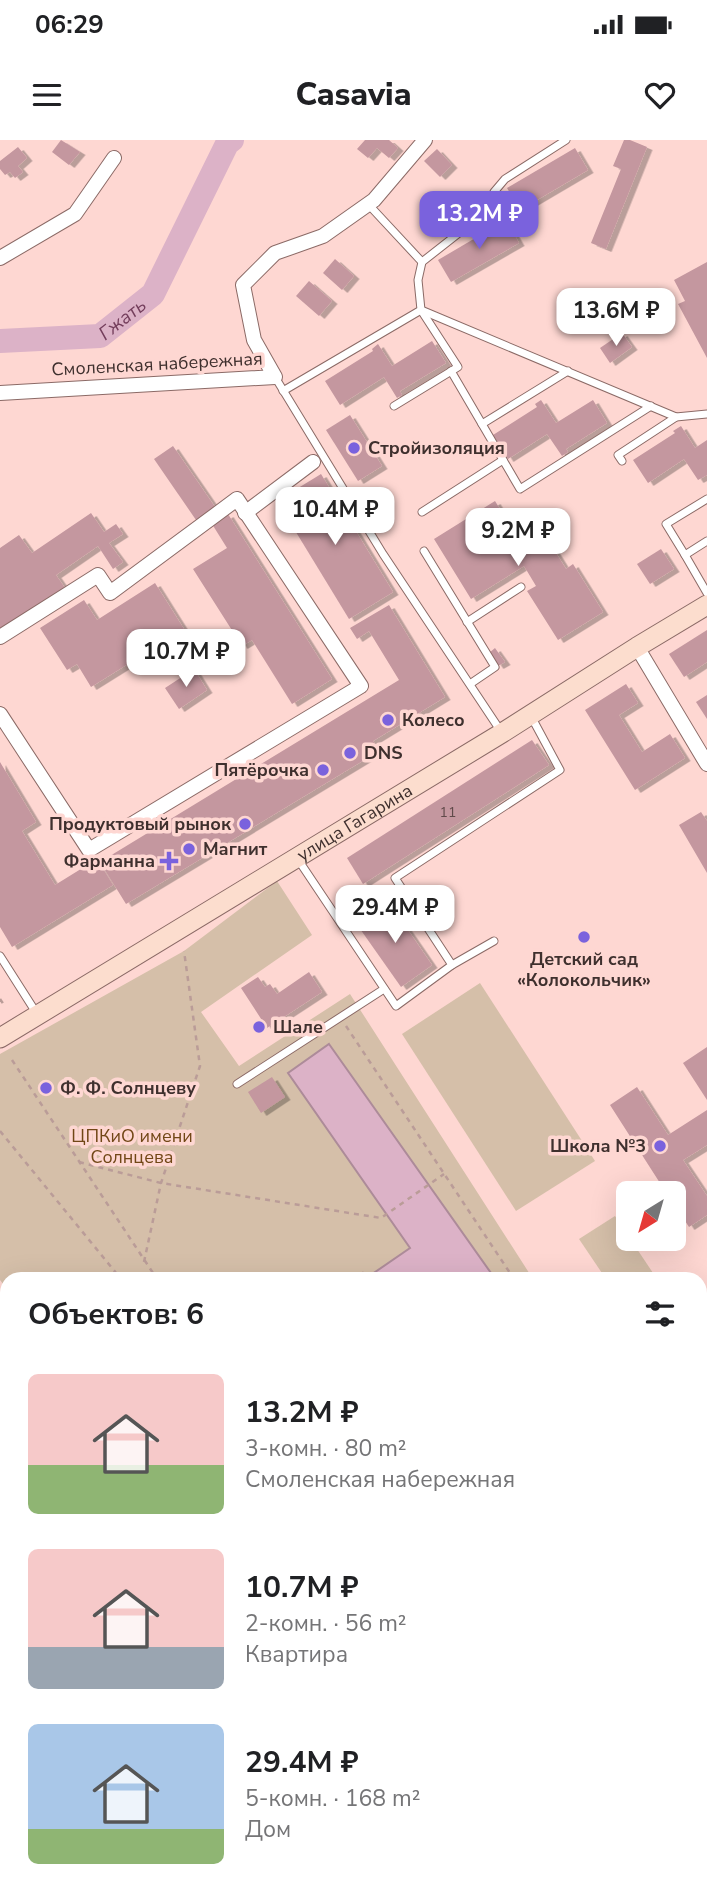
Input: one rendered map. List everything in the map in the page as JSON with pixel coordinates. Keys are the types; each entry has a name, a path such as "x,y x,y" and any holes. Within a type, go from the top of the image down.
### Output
{"main road":[{"name":"улица Гагарина","path":"0,1038 707,606"}],"street":[{"name":"Смоленская набережная","path":"0,393 275,377 254,340 243,285 275,253 323,236 368,204 425,140"},
{"path":"0,258 75,215 114,158"},
{"path":"245,513 318,459"},
{"path":"0,637 97,575 110,593 237,499 361,686 89,850 0,714"},
{"path":"637,647 707,764"}],"lane":[{"path":"394,406 458,367 421,310 418,280 422,262 478,218 505,179 566,140"},
{"path":"368,204 422,262"},
{"path":"421,310 676,417 707,414"},
{"path":"283,391 421,310"},
{"path":"451,371 520,489 651,407"},
{"path":"482,424 568,372"},
{"path":"275,377 318,459 502,733"},
{"path":"622,461 618,455 676,417"},
{"path":"422,512 503,460"},
{"path":"666,524 707,499"},
{"path":"661,516 707,593"},
{"path":"685,555 707,541"},
{"path":"424,551 495,667 470,684"},
{"path":"467,622 521,587"},
{"path":"452,965 395,878 560,770 530,715"},
{"path":"297,857 396,1006 452,965 494,941"},
{"path":"0,956 37,1015"},
{"path":"237,1084 384,989"}],"path":[{"path":"144,1262 161,1183 200,1066 184,951"},
{"path":"0,999 4,1005"},
{"path":"341,1017 507,1272"},
{"path":"12,1060 152,1272"},
{"path":"0,1131 115,1272"},
{"path":"79,1162 161,1183 381,1218 444,1174"}],"green space":[{"name":"ЦПКиО имени Солнцева","path":"277,881 312,935 201,1012 239,1066 350,994 529,1272 0,1272 0,1054 184,951"},
{"path":"480,983 595,1161 516,1211 402,1034"},
{"path":"615,1216 616,1251 638,1251 652,1272 601,1272 579,1239"}],"shaded area":[{"path":"329,1044 490,1272 375,1272 410,1248 288,1073"}],"building":[{"path":"61,140 80,152 69,165 52,152"},
{"path":"365,140 389,140 398,148 389,158 377,148 368,158 357,149"},
{"path":"624,140 647,147 606,249 591,243 621,169 613,166"},
{"path":"18,147 27,158 18,166 23,172 15,178 10,172 5,175 0,169 0,161"},
{"path":"575,148 588,170 520,210 507,188"},
{"path":"437,149 452,165 440,177 424,161"},
{"path":"506,220 519,243 451,282 438,260"},
{"path":"335,259 354,276 342,290 323,273"},
{"path":"707,262 707,358 678,304 685,301 674,280"},
{"path":"309,281 332,301 319,316 296,296"},
{"path":"622,333 632,347 610,363 600,348"},
{"path":"432,341 446,363 400,391 402,395 397,398 384,377 340,405 325,381 373,351 378,344 392,366"},
{"path":"541,400 556,423 593,400 607,423 566,449 568,452 562,456 547,434 508,459 493,435 537,407 535,404"},
{"name":"Стройизоляция","path":"350,415 382,466 358,481 326,430"},
{"path":"681,426 695,448 707,440 707,475 698,480 684,459 648,483 633,460 675,433 673,431"},
{"path":"173,446 215,507 196,520 154,459"},
{"path":"321,474 393,592 349,619 277,501"},
{"path":"495,501 522,545 543,532 566,569 573,564 603,612 558,640 527,591 536,586 524,566 471,599 434,539"},
{"path":"91,513 104,532 116,524 123,534 109,543 123,562 113,569 98,546 56,575 65,588 0,632 0,548 19,535 32,553"},
{"path":"228,514 332,679 292,704 252,640 242,646 193,569 227,548 212,524"},
{"path":"661,549 674,569 650,584 637,564"},
{"path":"155,583 184,629 91,687 77,664 67,670 40,628 84,600 97,620"},
{"path":"389,605 445,697 373,741 379,751 126,904 100,862 399,680 369,631 357,639 350,628"},
{"path":"707,630 707,662 684,677 669,654"},
{"path":"495,648 505,662 498,666 489,653"},
{"path":"194,669 207,690 179,709 165,688"},
{"path":"626,684 638,703 619,715 642,752 670,734 685,758 635,790 585,710"},
{"path":"707,695 707,719 696,702"},
{"path":"532,740 549,765 363,884 347,858"},
{"path":"0,762 36,822 22,831 55,885 97,859 113,885 12,947 0,927"},
{"path":"701,812 707,821 707,873 679,825"},
{"path":"390,904 432,965 401,987 358,926"},
{"path":"309,972 322,992 267,1028 241,988 258,977 265,987 270,984 277,994"},
{"path":"707,1047 707,1100 683,1063"},
{"path":"272,1077 285,1097 261,1113 248,1092"},
{"path":"637,1087 668,1135 707,1110 707,1145 683,1160 707,1196 707,1215 689,1227 686,1222 686,1181 659,1181 610,1105"}],"waterway":[{"name":"Гжать","path":"0,341 100,336 153,294 227,144 232,140"}],"place":[{"name":"Стройизоляция","path":"354,448"},
{"name":"Колесо","path":"388,720"},
{"name":"DNS","path":"350,753"},
{"name":"Пятёрочка","path":"323,770"},
{"name":"Продуктовый рынок","path":"245,824"},
{"name":"Магнит","path":"189,849"},
{"name":"Фарманна","path":"169,861"},
{"name":"Детский сад «Колокольчик»","path":"584,937"},
{"name":"Шале","path":"259,1027"},
{"name":"Ф. Ф. Солнцеву","path":"46,1088"},
{"name":"Школа №3","path":"660,1146"}]}
